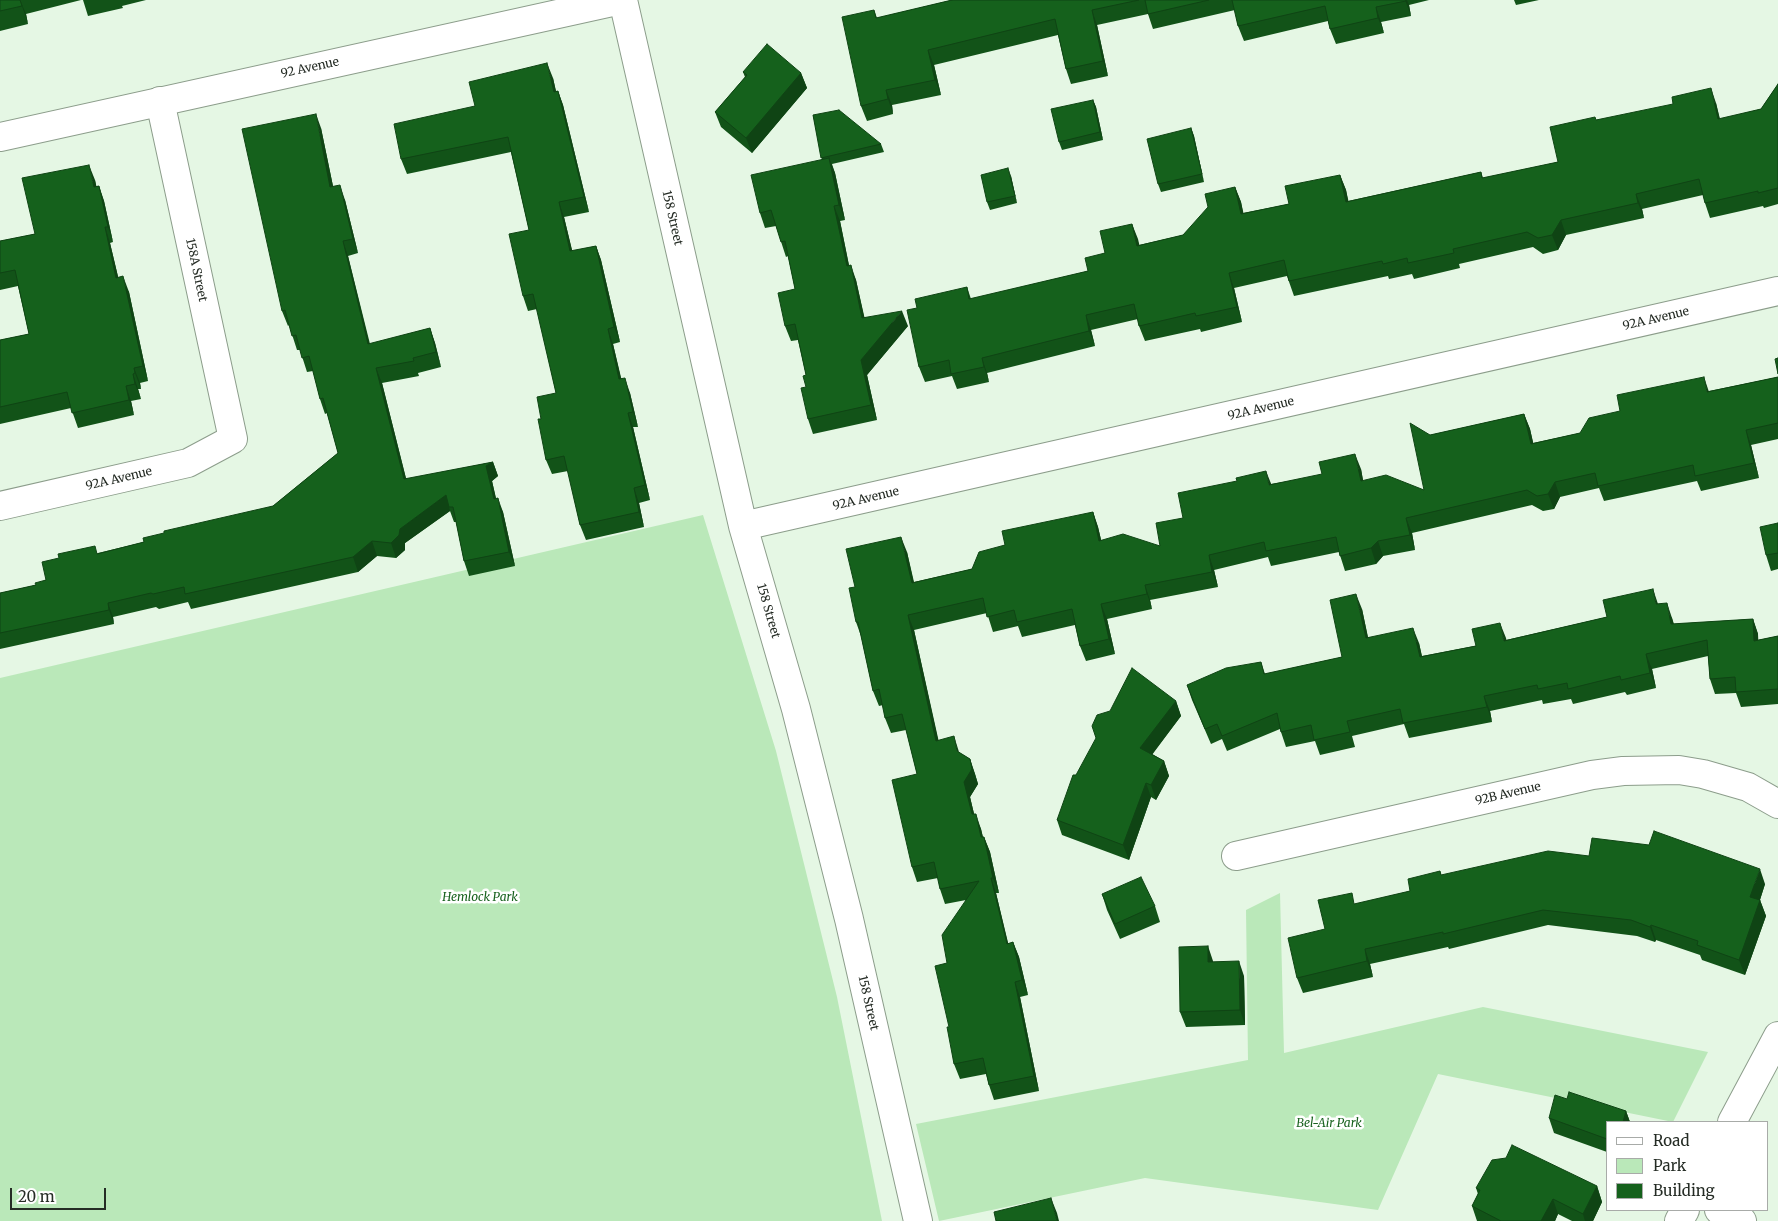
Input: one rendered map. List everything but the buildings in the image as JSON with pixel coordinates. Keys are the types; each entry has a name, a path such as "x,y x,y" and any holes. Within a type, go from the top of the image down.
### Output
{"street":[{"name":"92 Avenue","path":"0,138 622,0"},
{"name":"158 Street","path":"622,0 743,526 796,709 846,910 918,1221"},
{"name":"158A Street","path":"160,102 233,439"},
{"name":"92A Avenue","path":"743,526 1778,291"},
{"name":"92A Avenue","path":"0,506 188,464 233,439"},
{"name":"92B Avenue","path":"1236,856 1592,775 1623,771 1679,770 1703,774 1748,788 1778,804"},
{"path":"1733,1121 1778,1036"},
{"path":"1721,1211 1742,1221"}],"green space":[{"name":"Hemlock Park","path":"703,515 776,751 837,997 882,1221 0,1221 0,678"},
{"name":"Bel-Air Park","path":"1280,893 1284,1053 1483,1007 1708,1052 1674,1121 1438,1074 1378,1210 1145,1178 939,1221 916,1124 1248,1060 1246,910"}]}
